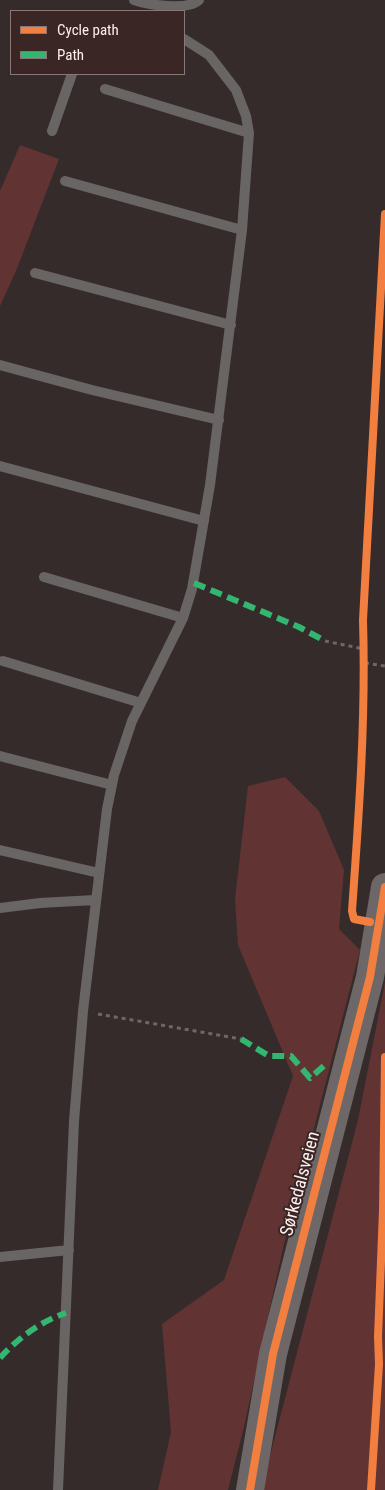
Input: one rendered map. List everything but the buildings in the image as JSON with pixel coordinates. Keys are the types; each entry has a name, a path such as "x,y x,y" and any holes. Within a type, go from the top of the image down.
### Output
{"street":[{"name":"Sørkedalsveien","path":"250,1490 273,1354 370,976 385,887"}],"lane":[{"path":"134,0 152,4 187,6 199,0"},
{"path":"58,1490 74,1121 83,1011 99,872 112,785 122,747 141,703 183,618 192,589 219,420 242,230 249,133 246,116 236,90 210,55 185,40"},
{"path":"52,131 72,75"},
{"path":"105,89 249,133"},
{"path":"65,180 242,230"},
{"path":"35,273 99,292 231,325"},
{"path":"0,365 150,405 219,420"},
{"path":"0,466 204,521"},
{"path":"44,576 183,618"},
{"path":"3,661 141,703"},
{"path":"0,756 112,785"},
{"path":"0,850 99,872"},
{"path":"0,908 40,903 95,900"},
{"path":"0,1257 69,1250"}],"path":[{"path":"364,639 364,673"},
{"path":"325,641 364,649"},
{"path":"365,663 385,666"},
{"path":"83,1011 241,1039"}],"shaded area":[{"path":"20,145 59,159 16,271 0,306 0,191"},
{"path":"285,777 319,811 344,870 339,929 360,950 283,1248 244,1427 228,1490 158,1490 171,1432 162,1324 224,1280 293,1076 238,945 235,899 248,786"},
{"path":"385,982 385,1490 261,1490 358,1120"}],"marked path":[{"path":"194,583 299,627 325,641"},
{"path":"241,1039 269,1056 291,1056 310,1078 326,1064"},
{"path":"0,1358 30,1331 66,1313"}],"cycle path":[{"path":"370,922 354,919 352,911 363,729 363,620 385,214"},
{"path":"250,1490 273,1354 370,977 385,887"},
{"path":"371,1490 379,1364 378,1337 383,1210 385,1057"}]}
